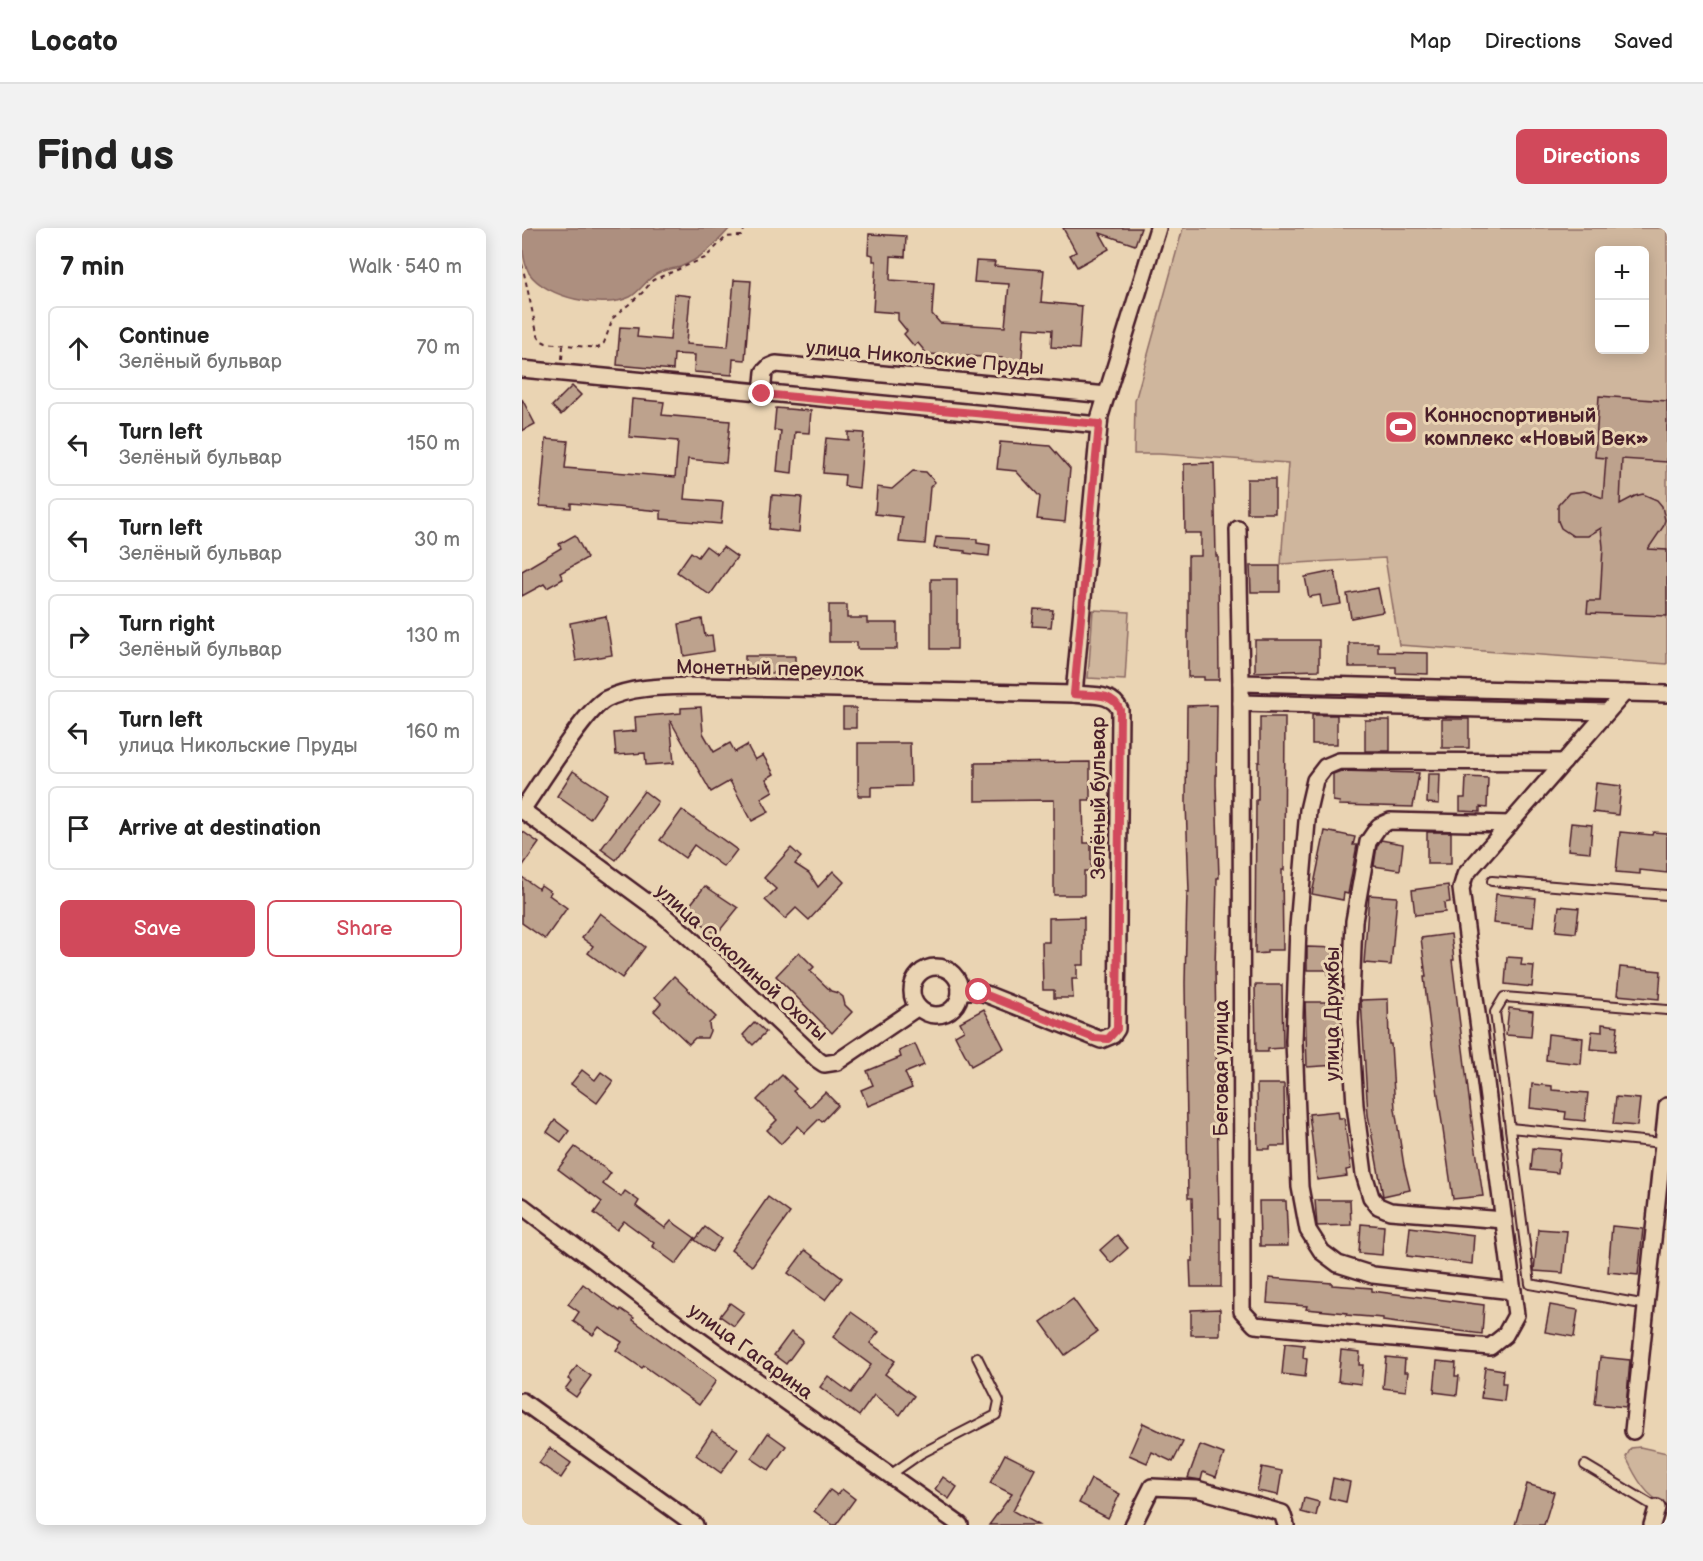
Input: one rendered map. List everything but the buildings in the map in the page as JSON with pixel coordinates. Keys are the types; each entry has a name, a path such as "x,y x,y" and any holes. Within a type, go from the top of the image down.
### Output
{"street":[{"name":"Зелёный бульвар","path":"960,991 986,994 1094,1038 1108,1039 1117,1029 1120,710 1110,697 1074,694 1099,424 1158,228"},
{"name":"улица Никольские Пруды","path":"762,394 764,372 776,364 1107,395"},
{"path":"522,369 762,394 1099,424"},
{"name":"Беговая улица","path":"1238,529 1241,683 1242,1311 1254,1324 1490,1347 1505,1335 1516,1315 1513,1291"},
{"path":"1241,683 1667,694"},
{"name":"Монетный переулок","path":"522,810 595,707 614,696 636,691 702,686 1074,694"},
{"path":"1564,762 1339,761 1325,767 1315,780 1308,810 1298,927 1294,1041 1300,1187 1308,1230 1322,1252 1338,1264 1373,1275 1513,1291 1461,889 1465,875 1510,824 1564,762 1607,712 1624,693"},
{"path":"1241,703 1607,712"},
{"name":"улица Соколиной Охоты","path":"522,810 646,902 687,936 824,1064 837,1062 918,1007"},
{"name":"улица Дружбы","path":"1504,1220 1390,1211 1378,1206 1371,1197 1364,1174 1355,1105 1350,1023 1354,921 1368,842 1379,826 1390,821 1510,824"},
{"path":"942,968 957,980 960,991 958,1000 945,1014 926,1013 918,1007 913,998 912,988 915,979 922,971 942,968"},
{"path":"1634,1431 1667,1106"},
{"name":"улица Гагарина","path":"522,1206 684,1329 960,1525"},
{"path":"522,1401 695,1525"},
{"path":"1134,1525 1152,1487 1197,1489 1282,1513 1286,1525"},
{"path":"1652,1525 1657,1508"}],"lane":[{"path":"1492,881 1667,895"},
{"path":"1647,1305 1530,1284 1495,1012 1504,997 1667,1010"},
{"path":"1510,1128 1663,1143"},
{"path":"890,1475 920,1454 996,1415 999,1401 977,1357"},
{"path":"1585,1465 1657,1508"}],"path":[{"path":"522,264 540,340 546,343 598,348 604,343 613,318 655,279 700,261 726,237 739,236 745,228"}],"shaded area":[{"path":"522,228 730,228 701,256 680,267 654,275 630,297 619,301 591,302 561,295 537,282 529,273 525,262"},
{"name":"Конноспортивный комплекс «Новый Век»","path":"1183,228 1667,228 1667,664 1399,645 1385,558 1281,564 1288,463 1134,454 1135,401"},
{"path":"1093,610 1129,612 1125,680 1088,678"},
{"path":"1640,1447 1667,1453 1667,1504 1660,1502 1647,1492 1626,1457 1631,1448"}],"place":[{"name":"Конноспортивный комплекс «Новый Век»","path":"1401,427"}],"route":[{"path":"762,394 1099,424 1074,694 1110,697 1120,710 1117,1029 1108,1039 1101,1040 979,992"}]}
